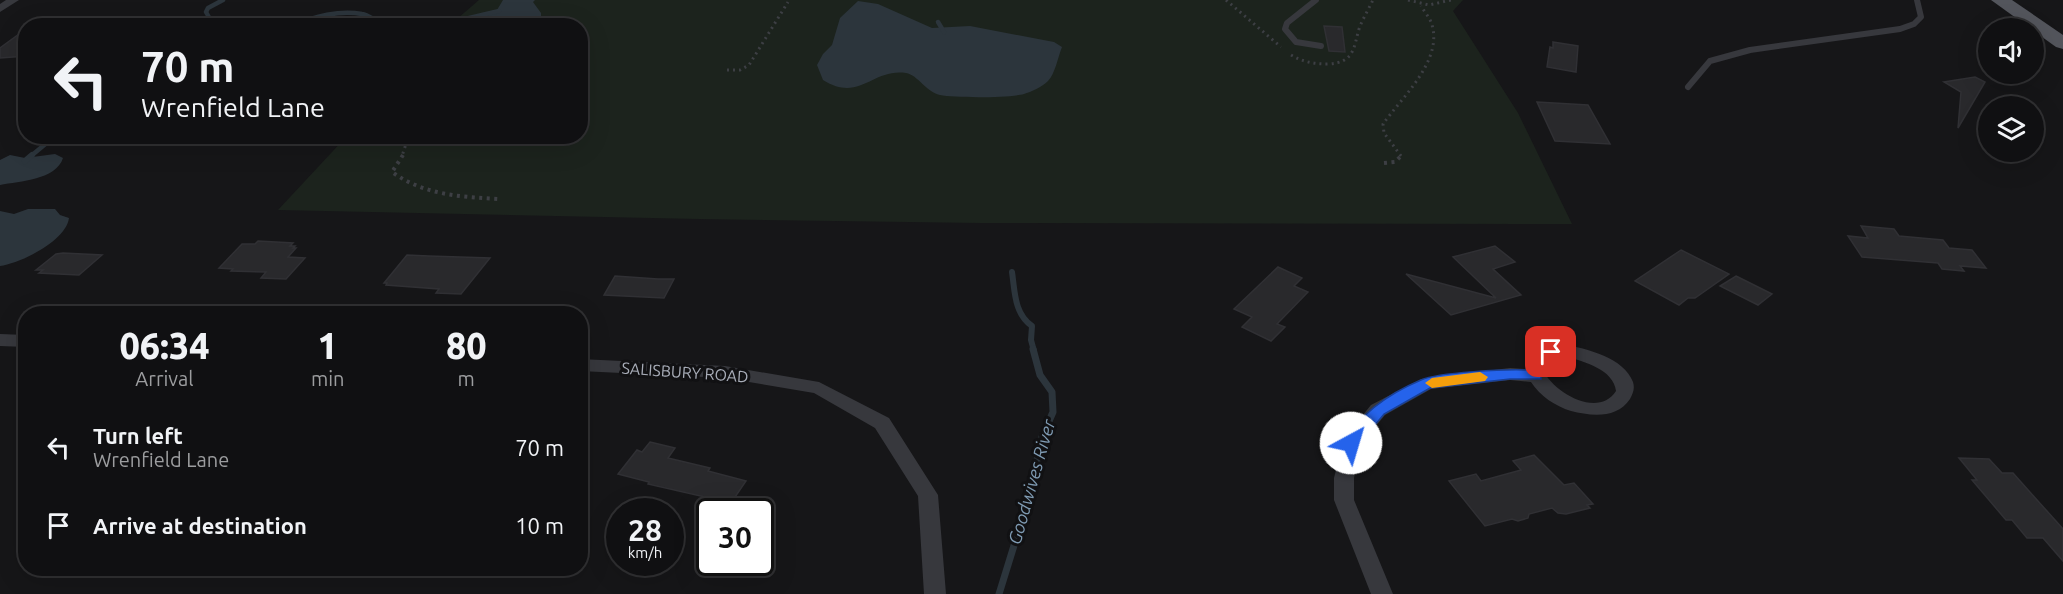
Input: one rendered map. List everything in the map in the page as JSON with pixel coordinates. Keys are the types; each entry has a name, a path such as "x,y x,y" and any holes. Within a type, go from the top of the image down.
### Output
{"main road":[{"path":"2000,0 2063,43"}],"street":[{"path":"0,9 13,0"},
{"path":"0,340 18,341"},
{"path":"1573,351 1596,358 1609,366 1619,376 1624,392 1619,400 1610,406 1587,408 1570,404 1554,396 1542,386 1535,376 1534,365 1540,357 1551,352 1573,351"},
{"name":"SALISBURY ROAD","path":"588,364 724,372 819,388 882,423 928,495 935,594"},
{"path":"1382,594 1344,500 1344,478 1351,443 1378,410 1427,383 1510,374 1535,376"}],"lane":[{"path":"1316,0 1287,23 1285,29 1296,42 1321,46"},
{"path":"1688,87 1710,62 1750,50 1890,31 1914,24 1921,17 1917,0"}],"path":[{"path":"1408,0 1421,6 1441,4 1451,0"},
{"path":"727,70 740,70 749,65 788,2"},
{"path":"1384,163 1395,162 1402,155 1384,133 1383,123 1422,71 1433,45 1431,23 1421,6"},
{"path":"406,144 405,151 392,172 405,183 460,197 499,199"}],"shaded area":[{"path":"479,0 1463,0 1453,11 1518,113 1572,224 980,223 278,210 339,144 588,144 588,18 458,18"},
{"path":"503,0 535,0 533,2 541,13 541,18 484,18 497,10"},
{"path":"858,1 878,4 932,28 970,26 1054,42 1062,47 1048,81 1024,94 982,97 940,95 930,91 906,73 884,75 857,87 836,86 823,80 817,65 832,45 840,18"},
{"path":"55,154 63,158 53,171 36,178 0,185 0,160 10,155 25,158"},
{"path":"28,209 55,209 60,215 69,218 66,227 60,235 41,250 0,266 0,211 14,214"}],"building":[{"path":"1324,26 1342,27 1345,52 1329,51"},
{"path":"18,35 18,57 0,58 0,48"},
{"path":"1553,42 1578,46 1576,72 1547,67"},
{"path":"1975,77 1978,78 1978,84 1984,84 1958,128 1961,92 1944,82"},
{"path":"1537,102 1588,105 1610,144 1555,141"},
{"path":"1861,226 1894,229 1899,236 1943,240 1949,248 1972,250 1986,268 1960,266 1964,271 1942,269 1938,263 1862,257 1848,236 1868,238"},
{"path":"258,241 293,243 290,246 296,248 288,257 305,258 286,279 261,278 266,272 231,271 233,269 219,268 242,244 255,244"},
{"path":"1495,246 1515,262 1493,269 1521,295 1451,315 1406,274 1496,298 1453,257"},
{"path":"1681,250 1729,274 1695,298 1688,298 1679,305 1635,281"},
{"path":"56,254 102,255 79,275 39,273 43,270 36,270"},
{"path":"407,255 490,258 461,294 436,293 439,289 386,285 387,283 384,283"},
{"path":"1278,267 1302,278 1294,286 1308,292 1277,324 1285,327 1271,341 1242,327 1252,317 1234,309"},
{"path":"615,276 674,279 664,298 604,295"},
{"path":"1736,276 1772,294 1758,305 1720,286"},
{"path":"650,442 675,448 668,458 710,468 708,471 746,481 734,498 709,498 648,484 649,482 618,474 637,450 642,452"},
{"path":"1534,455 1564,485 1574,483 1593,504 1587,505 1590,508 1566,514 1558,513 1552,508 1529,514 1528,518 1518,521 1512,519 1485,526 1449,481 1476,474 1481,481 1521,470 1513,461"},
{"path":"1959,458 1989,459 2002,473 2013,473 2063,529 2063,561 2043,538 2027,538 2012,520 2006,520 1972,480 1977,480"}],"waterway":[{"path":"209,18 206,12 208,8 223,0"},
{"path":"469,18 499,11"},
{"path":"314,18 336,13 354,13 371,18"},
{"name":"Goodwives River","path":"938,22 944,32"},
{"path":"31,156 45,144"},
{"path":"25,161 32,155"},
{"name":"Goodwives River","path":"1012,272 1019,308 1026,321 1032,326 1031,340 1034,351"},
{"name":"Goodwives River","path":"999,594 1029,497 1042,437 1053,412 1052,392 1040,375 1033,349"}],"slow traffic":[{"path":"1432,383 1480,377"}],"route":[{"path":"1351,443 1378,410 1427,383 1510,374 1535,376 1534,365 1540,357 1551,352"}]}
